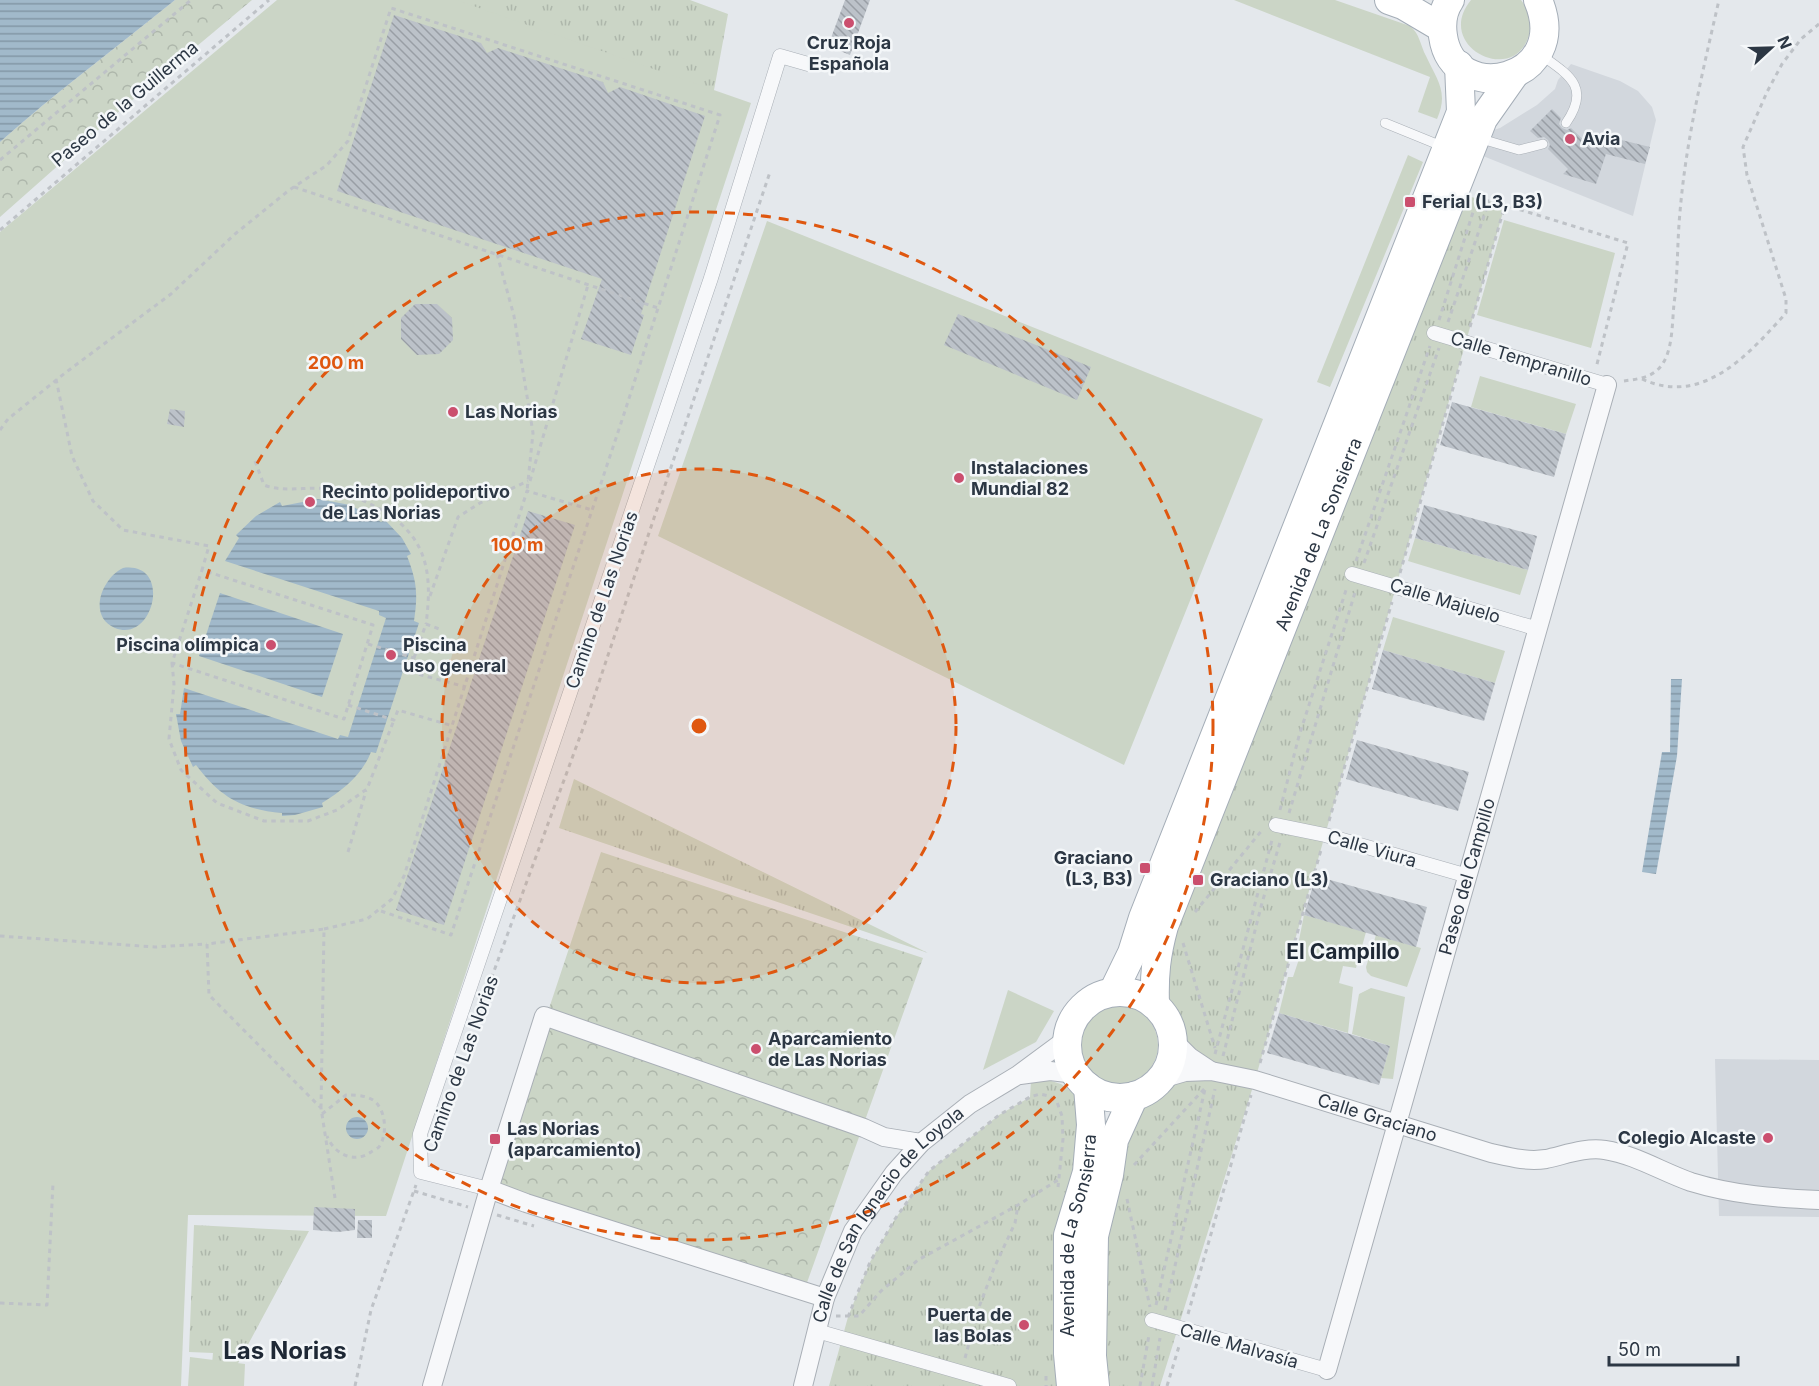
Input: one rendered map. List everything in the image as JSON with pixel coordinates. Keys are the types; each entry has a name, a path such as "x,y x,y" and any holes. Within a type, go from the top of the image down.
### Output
{"main road":[{"path":"1389,0 1403,5 1442,28"},
{"path":"1450,0 1445,7 1442,28 1446,48 1459,65 1471,74 1485,78 1500,79 1514,75"},
{"path":"1538,0 1545,15 1546,28 1538,53"},
{"name":"Avenida de La Sonsierra","path":"1155,1005 1156,954 1164,926 1466,196 1476,137 1483,119 1514,75 1527,67 1538,53"},
{"name":"Avenida de La Sonsierra","path":"1113,992 1132,953 1143,918 1461,112 1459,65"},
{"path":"1113,992 1128,992 1155,1005 1167,1021 1173,1040 1170,1061 1161,1079 1149,1090 1134,1096 1118,1098 1103,1095 1082,1081 1069,1057 1068,1038 1070,1026 1083,1007 1102,995 1113,992"},
{"name":"Avenida de La Sonsierra","path":"1071,1386 1068,1354 1068,1235 1087,1172 1091,1125 1082,1081"},
{"name":"Avenida de La Sonsierra","path":"1095,1386 1092,1356 1094,1236 1109,1175 1114,1140 1134,1096"}],"street":[{"name":"Camino de Las Norias","path":"489,1189 421,1172 420,1134 699,311 780,56 808,64"},
{"name":"Calle Tempranillo","path":"1438,334 1600,383"},
{"name":"Paseo del Campillo","path":"1327,1370 1538,629 1600,383"},
{"name":"Calle Majuelo","path":"1356,575 1538,629"},
{"name":"Calle Viura","path":"1275,823 1468,876"},
{"path":"432,1386 489,1189 544,1016 884,1137 921,1143"},
{"name":"Calle de San Ignacio de Loyola","path":"802,1386 821,1315 853,1231 894,1173 921,1143 970,1104 1018,1075 1068,1038"},
{"name":"Calle Graciano","path":"1173,1040 1190,1057 1215,1072"},
{"name":"Calle de San Ignacio de Loyola","path":"1018,1075 1050,1071 1082,1081"},
{"name":"Calle Graciano","path":"1161,1079 1185,1072 1215,1072 1255,1080 1397,1125 1520,1160 1543,1159 1588,1149 1604,1150 1630,1156 1690,1182 1723,1190 1751,1195 1819,1200"},
{"path":"884,1137 893,1156 894,1173"},
{"path":"489,1189 821,1315 961,1372 974,1381 1009,1386"},
{"name":"Calle Malvasía","path":"1157,1321 1327,1370"}],"lane":[{"path":"1538,53 1569,75 1574,83 1577,97 1576,109 1566,123"},
{"path":"1385,123 1446,148"},
{"path":"1476,137 1518,150 1543,144"}],"path":[{"path":"0,160 191,0"},
{"name":"Paseo de la Guillerma","path":"0,230 269,0"},
{"path":"1719,0 1693,117 1680,211 1676,287 1669,346 1662,366 1642,379 1657,386 1681,387 1706,382 1754,348 1786,313 1786,299 1748,175 1743,147 1762,102 1782,64 1801,39 1819,24"},
{"path":"0,430 8,420 56,379 171,294 235,234 294,187 327,165 348,141 391,8 720,115 451,935 378,910"},
{"name":"Camino de Las Norias","path":"478,1017 589,712 770,172"},
{"path":"294,187 658,308"},
{"path":"1140,1386 1215,1072 1262,903 1275,823 1299,736 1438,334 1466,196 1505,205 1628,243 1600,383"},
{"path":"1215,1072 1216,1050 1275,823 1438,334 1489,201"},
{"path":"1167,1386 1505,205"},
{"path":"497,254 514,316 533,433 527,491"},
{"path":"0,936 156,947 207,944 324,929 367,919 392,899 404,876 466,687 588,285"},
{"path":"56,379 72,456 93,501 123,530 209,546 172,663 174,684 169,739 181,770 217,803 264,821 308,821 337,810 367,789"},
{"path":"255,461 264,485 273,488 327,489 358,497 393,515 413,535 428,573 429,601 426,624 410,672 466,687"},
{"path":"429,601 458,517 480,503 528,481"},
{"path":"527,491 592,510"},
{"path":"172,663 344,719 373,625 202,570"},
{"path":"426,624 442,630"},
{"path":"368,644 413,658"},
{"path":"348,705 393,720"},
{"path":"348,852 367,789 398,710 453,726"},
{"path":"1194,913 1275,823 1281,807"},
{"path":"324,929 321,1108 335,1198"},
{"path":"1183,941 1216,1050"},
{"path":"207,944 209,994 321,1108"},
{"path":"1130,1169 1206,1086 1157,1321 1152,1386"},
{"path":"322,1114 345,1095 359,1095 373,1100 382,1113 385,1131 378,1148 365,1157 350,1158 336,1150 325,1132"},
{"path":"821,1315 848,1317 859,1316 889,1283 918,1260 1018,1205 1058,1180 1063,1139 1062,1116 1057,1102 1049,1096 1030,1096 999,1115 929,1171 895,1219 870,1262 848,1317"},
{"name":"Camino de Las Norias","path":"354,1386 371,1310 421,1172"},
{"path":"0,1303 46,1305 53,1183"},
{"path":"1125,1188 1157,1321"},
{"path":"961,1372 979,1307 1015,1223 1018,1205"}],"shaded area":[{"name":"Avia","path":"1571,64 1620,81 1638,91 1652,107 1656,120 1633,216 1483,156 1490,131 1500,128 1537,105 1555,89 1558,80"},
{"name":"Colegio Alcaste","path":"1715,1059 1819,1060 1819,1217 1719,1216"}],"green space":[{"path":"175,0 252,0 123,108 0,217 0,142"},
{"name":"Recinto polideportivo de Las Norias","path":"277,0 456,0 751,103 386,1216 188,1215 181,1386 0,1386 0,232"},
{"path":"389,0 690,0 728,14 712,101"},
{"path":"1234,0 1335,0 1410,26 1418,36 1440,86 1442,101 1437,119 1418,112 1430,77"},
{"path":"1471,0 1521,0 1528,12 1530,26 1529,35 1521,50 1508,58 1494,59 1480,54 1469,45 1462,32 1462,17"},
{"path":"1408,155 1423,162 1330,387 1317,382"},
{"path":"1454,193 1505,205 1255,1080 1160,1386 1095,1386 1094,1236 1134,1096 1161,1079 1210,1071 1173,1040 1168,1021 1162,1012 1154,974"},
{"path":"1504,220 1615,253 1591,348 1477,315"},
{"name":"Instalaciones Mundial 82","path":"767,221 1263,419 1124,765 658,536"},
{"path":"1480,376 1576,404 1566,434 1471,407"},
{"path":"1415,538 1528,570 1520,595 1408,561"},
{"path":"1393,617 1505,651 1495,683 1383,650"},
{"path":"574,779 928,953 559,828"},
{"name":"Aparcamiento de Las Norias","path":"601,852 923,958 804,1291 489,1189"},
{"path":"1304,915 1366,932 1356,968 1343,966 1339,983 1353,987 1348,1033 1279,1013 1288,977 1293,977 1303,947 1298,945"},
{"path":"1376,935 1421,948 1407,987 1371,976 1367,972 1366,967"},
{"path":"1371,988 1405,997 1393,1079 1381,1078 1390,1046 1352,1034 1359,994"},
{"path":"1008,990 1054,1011 1036,1042 983,1070"},
{"path":"1111,1006 1127,1006 1141,1012 1152,1023 1158,1037 1158,1053 1152,1067 1141,1078 1127,1084 1111,1084 1097,1078 1086,1067 1080,1053 1080,1037 1086,1023 1097,1012"},
{"path":"1048,1080 1061,1084 1075,1094 1080,1117 1071,1386 829,1386 848,1317 870,1262 895,1219 929,1171 999,1115 1030,1097 1031,1081"},
{"path":"194,1225 309,1231 236,1367 212,1364 213,1353 189,1352"},
{"path":"190,1357 245,1364 244,1386 188,1386"}],"water":[{"path":"0,0 175,0 0,142"},
{"name":"Piscina uso general","path":"318,499 350,505 381,522 385,520 402,538 411,554 407,556 416,588 414,621 419,623 376,753 371,752 357,775 322,803 323,807 295,815 282,816 282,813 255,808 233,800 214,786 196,765 193,767 181,741 176,714 180,714 184,688 338,739 340,735 348,737 386,618 379,615 379,611 225,561 239,538 236,535 256,516 280,502 282,506"},
{"path":"123,568 139,569 148,577 153,588 148,614 140,624 129,630 115,628 106,622 101,615 100,606 104,588 115,573"},
{"name":"Piscina olímpica","path":"220,593 343,634 322,697 199,656"},
{"path":"1671,679 1682,679 1677,756 1656,874 1642,872 1662,752 1670,752"},
{"path":"353,1117 361,1117 368,1124 368,1132 361,1139 353,1139 346,1132 346,1124"}],"building":[{"name":"Cruz Roja Española","path":"845,0 870,0 850,55 828,46"},
{"path":"394,15 481,43 487,53 498,48 603,82 608,93 620,87 705,116 641,314 644,315 631,355 581,339 602,279 337,191"},
{"path":"1552,109 1561,118 1559,124 1562,128 1567,130 1571,128 1590,146 1601,135 1650,147 1645,164 1606,154 1596,184 1563,174 1568,169 1548,149 1550,145 1548,140 1544,137 1538,138 1530,131"},
{"path":"415,304 437,304 452,318 453,340 439,354 417,355 401,339 401,318"},
{"path":"958,314 1091,367 1077,400 944,345"},
{"path":"1452,402 1566,434 1554,477 1440,445"},
{"path":"170,409 185,411 184,427 167,424"},
{"path":"1424,505 1537,536 1528,570 1415,538"},
{"path":"528,511 575,525 444,925 396,910"},
{"path":"1383,650 1495,683 1484,721 1372,689"},
{"path":"1357,740 1469,772 1458,811 1346,779"},
{"path":"1316,876 1427,907 1416,947 1304,915"},
{"path":"1279,1013 1390,1046 1379,1085 1267,1053"},
{"path":"314,1207 355,1209 355,1230 338,1232 313,1230"},
{"path":"358,1220 372,1220 372,1238 357,1238"}],"place":[{"name":"Cruz Roja Española","path":"849,23"},
{"name":"Avia","path":"1570,139"},
{"name":"Ferial (L3, B3)","path":"1410,202"},
{"name":"Las Norias","path":"453,412"},
{"name":"Instalaciones Mundial 82","path":"959,478"},
{"name":"Recinto polideportivo de Las Norias","path":"310,502"},
{"name":"Piscina olímpica","path":"271,645"},
{"name":"Piscina uso general","path":"391,655"},
{"name":"Graciano (L3, B3)","path":"1145,868"},
{"name":"Graciano (L3)","path":"1198,880"},
{"name":"Aparcamiento de Las Norias","path":"756,1049"},
{"name":"Colegio Alcaste","path":"1768,1138"},
{"name":"Las Norias (aparcamiento)","path":"495,1139"},
{"name":"Puerta de las Bolas","path":"1024,1325"}],"district":[{"name":"El Campillo","path":"1343,952"},
{"name":"Las Norias","path":"285,1351"}]}
